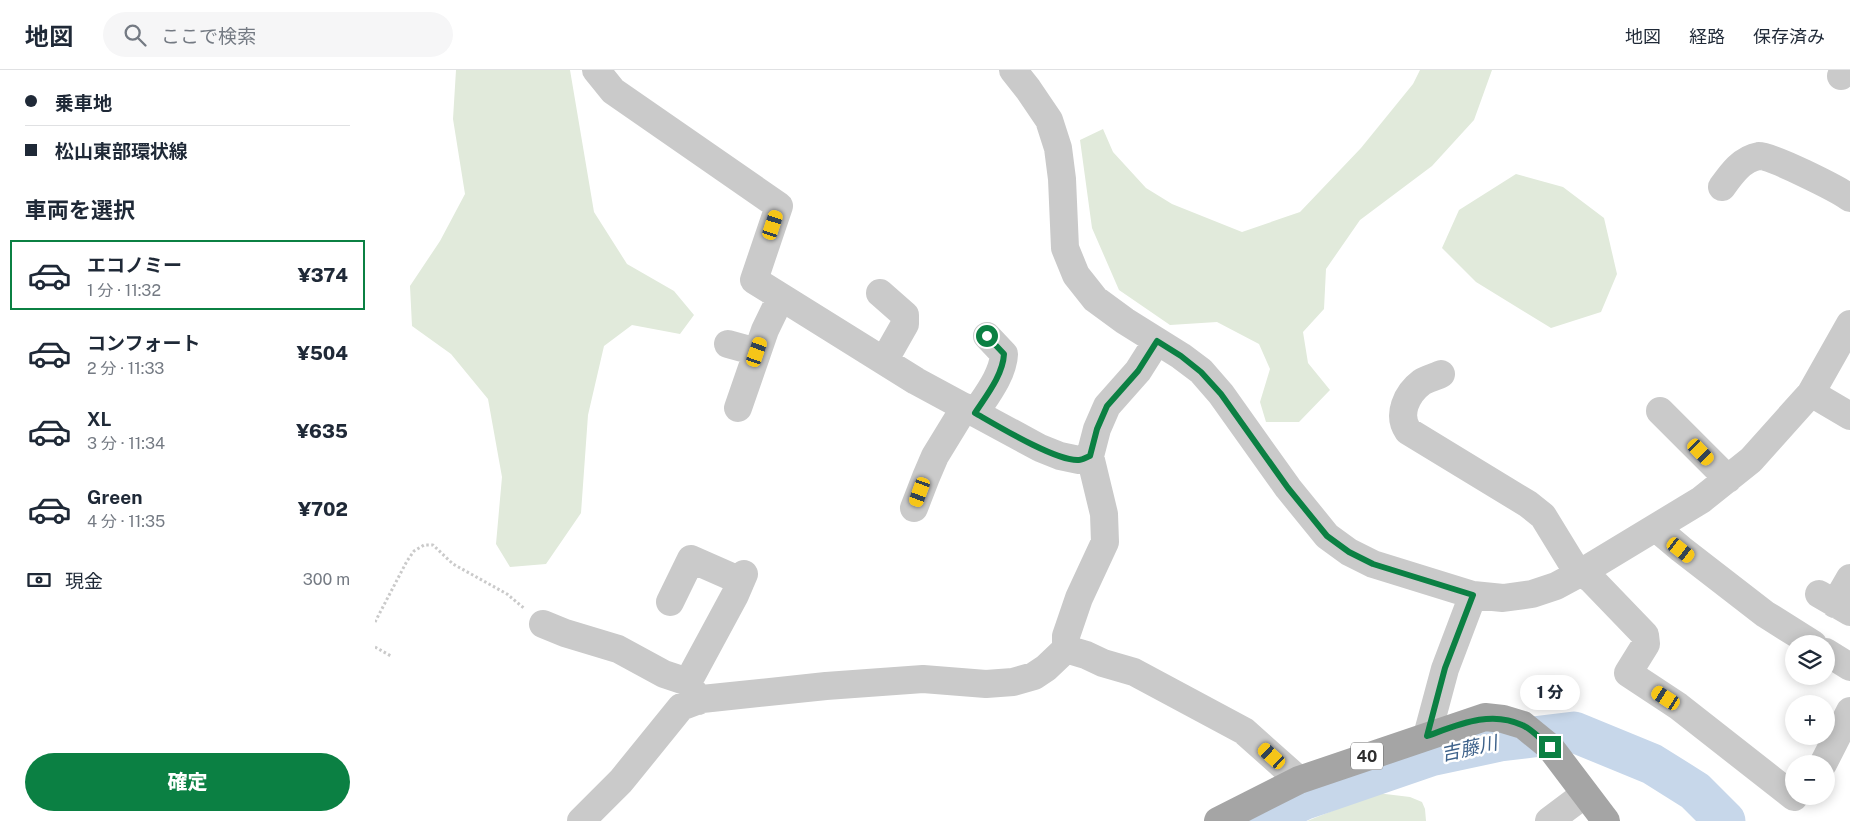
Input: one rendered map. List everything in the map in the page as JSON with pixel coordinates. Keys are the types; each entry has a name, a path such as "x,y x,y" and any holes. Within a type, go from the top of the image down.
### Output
{"main road":[{"name":"40","path":"1218,821 1299,780 1485,717 1503,719 1523,725 1550,747 1606,821"}],"street":[{"path":"596,70 613,91 779,206 754,280 916,381 1040,448 1060,456 1079,460 1090,456"},
{"path":"1013,70 1049,120 1059,148 1065,248 1076,275 1095,299 1181,356 1201,372 1221,394 1288,488 1327,536 1349,552 1373,564 1473,595 1503,598 1532,594 1556,586 1657,528 1701,500 1751,460 1811,393 1850,324"},
{"path":"1722,187 1734,170 1749,158 1762,155 1773,158 1838,189 1850,198"},
{"path":"880,293 905,315 905,324 885,361"},
{"path":"738,408 765,330 781,297"},
{"path":"914,508 935,456 1001,370 1004,354 987,336"},
{"path":"543,624 565,633 618,649 693,691 826,686 923,679 986,684 1013,682 1034,676 1046,668 1066,649 1066,636 1079,598 1105,542 1104,514 1090,456 1097,429 1107,406 1138,371 1157,341"},
{"path":"728,344 757,352"},
{"path":"1441,374 1422,383 1407,398 1403,411 1403,423 1408,431 1529,504 1543,516 1573,565 1592,580 1645,635 1645,644 1628,673 1679,706 1785,795"},
{"path":"1811,393 1850,416"},
{"path":"1660,410 1728,479"},
{"path":"1657,528 1681,550 1765,614 1799,635"},
{"path":"581,821 621,781 693,691 742,578 691,558 670,602"},
{"path":"1835,603 1850,578"},
{"path":"1427,736 1445,668 1473,595"},
{"path":"1066,649 1134,672 1244,731 1299,780"},
{"path":"1835,657 1850,666"},
{"path":"1828,755 1850,711"},
{"path":"1549,821 1585,794"}],"path":[{"path":"375,622 407,561 414,551 424,544 433,545 453,564 507,594 543,624"},
{"path":"375,646 391,656"}],"green space":[{"path":"456,70 570,70 594,212 627,264 674,291 694,315 680,334 632,325 604,346 588,415 581,513 546,564 510,567 496,544 502,477 488,399 451,354 412,326 410,286 440,241 465,194 453,119"},
{"path":"1420,70 1492,70 1474,120 1432,166 1360,220 1326,269 1324,309 1303,332 1308,363 1330,390 1299,422 1266,422 1260,402 1270,369 1259,344 1217,322 1170,325 1119,290 1092,228 1080,140 1103,129 1113,152 1146,188 1172,204 1242,232 1300,212 1361,148 1413,84"},
{"path":"1516,174 1563,187 1604,218 1617,274 1601,312 1551,328 1476,282 1442,248 1459,210"},
{"path":"1377,793 1410,797 1422,802 1426,821 1307,821"}],"waterway":[{"name":"吉藤川","path":"1258,821 1305,799 1430,756 1500,741 1574,732 1652,764 1695,791 1725,821"}],"route":[{"path":"987,336 1004,354 1003,362 1001,370 975,413 1040,448 1060,456 1079,460 1090,456 1097,429 1107,406 1138,371 1157,341 1181,356 1201,372 1221,394 1288,488 1327,536 1349,552 1373,564 1473,595 1445,668 1427,736 1485,717 1503,719 1523,725 1550,747"}]}
